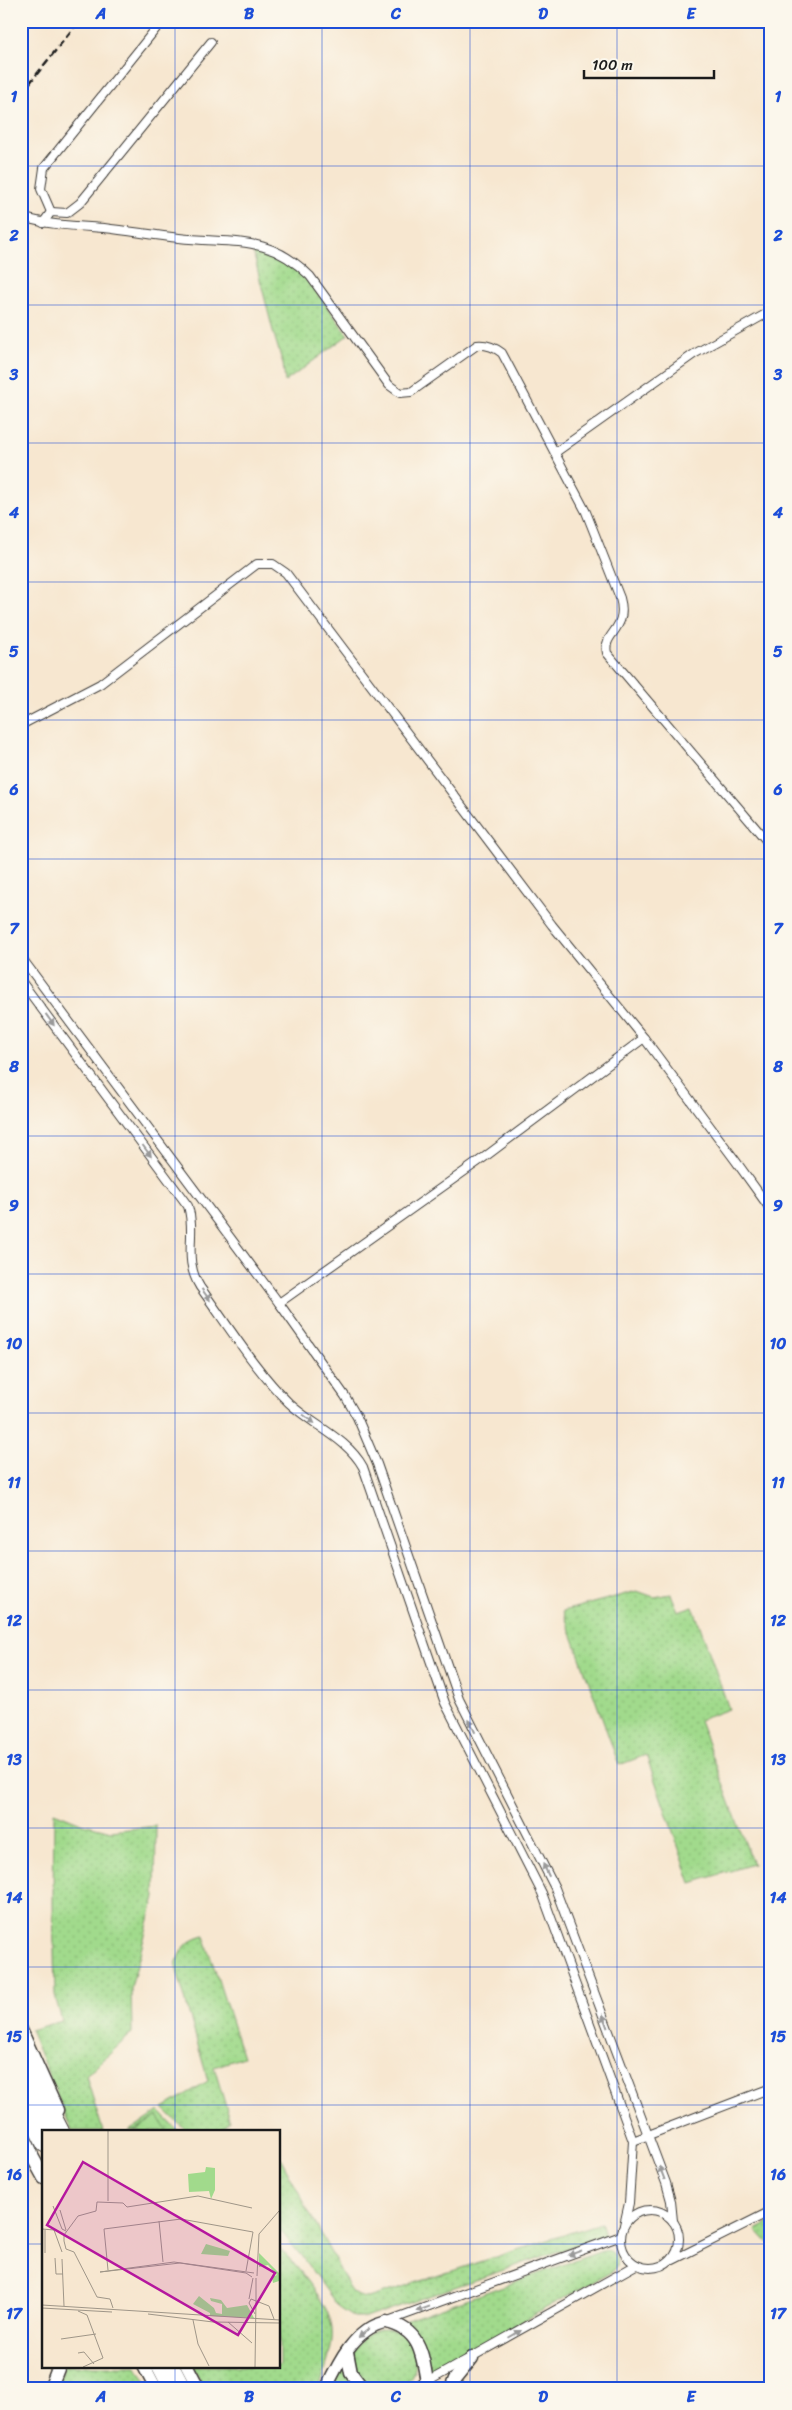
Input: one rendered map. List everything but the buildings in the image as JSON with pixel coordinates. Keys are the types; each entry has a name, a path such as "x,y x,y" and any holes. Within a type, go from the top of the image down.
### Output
{"highway":[{"path":"21,2050 62,2130"},
{"path":"21,2074 49,2130"},
{"path":"21,2099 42,2141"},
{"path":"21,2132 31,2154"},
{"path":"160,2368 171,2389"},
{"path":"173,2368 184,2389"}],"main road":[{"path":"21,2030 63,2130"},
{"path":"21,2138 42,2174"},
{"path":"326,2389 347,2352 361,2334 378,2324 386,2322 398,2324 417,2341 422,2351 424,2387"},
{"path":"347,2352 351,2373 363,2389"},
{"path":"451,2389 455,2379 472,2358"},
{"path":"50,2389 59,2368"},
{"path":"145,2368 156,2389"},
{"path":"188,2368 199,2389"}],"street":[{"path":"51,212 41,189 44,168 162,21"},
{"path":"51,212 67,213 80,203 211,42"},
{"path":"43,223 51,212"},
{"path":"21,217 43,223 133,231 180,238 252,243 276,251 294,261 310,276 390,384 400,393 411,392 470,348 484,344 494,347 507,361 586,512 623,611 619,624 605,646 607,653 771,846"},
{"path":"556,452 694,354 771,311"},
{"path":"21,725 100,684 257,564 272,564 286,574 546,917 644,1038 736,1160 771,1210"},
{"path":"21,957 279,1303 345,1396 368,1442 458,1698 555,1888 671,2201 673,2220"},
{"path":"21,981 188,1206 190,1214 189,1249 191,1268 200,1287 274,1386 289,1403 350,1449 363,1467 445,1703 542,1893 633,2141 629,2204 621,2236 624,2252 636,2265 653,2268 669,2262 771,2211"},
{"path":"279,1303 486,1156 644,1038"},
{"path":"633,2141 648,2137 771,2088"},
{"path":"624,2225 630,2217 647,2210 657,2210 673,2220 678,2228 678,2247 669,2262"},
{"path":"386,2322 621,2236"},
{"path":"424,2387 636,2265"}],"green space":[{"path":"252,248 283,260 296,270 308,281 348,335 285,382 283,364"},
{"path":"637,1591 654,1597 671,1594 678,1611 693,1606 729,1709 699,1720 753,1864 691,1883 646,1755 619,1765 563,1611"},
{"path":"54,1812 84,1824 111,1831 156,1826 155,1897 131,1988 132,2033 86,2076 103,2130 72,2130 30,2030 62,2021 55,1996"},
{"path":"204,1936 243,2057 214,2067 230,2120 222,2130 186,2130 163,2108 208,2081 176,1967 179,1955 188,1943"},
{"path":"159,2111 177,2130 130,2130"},
{"path":"157,2116 166,2130 136,2130"},
{"path":"280,2157 349,2287 355,2294 362,2297 368,2298 601,2223 605,2235 365,2318 354,2318 340,2309 280,2230"},
{"path":"771,2222 771,2246 756,2230"},
{"path":"280,2248 319,2296 330,2318 332,2343 319,2389 205,2389 193,2368 280,2368"},
{"path":"602,2251 612,2252 615,2257 616,2266 613,2271 434,2370 430,2369 405,2324 407,2320"},
{"path":"379,2329 391,2329 407,2338 414,2348 416,2360 414,2372 407,2382 391,2391 379,2391 368,2386 359,2377 354,2366 354,2354 359,2343 368,2334"},
{"path":"343,2366 356,2389 332,2389"},
{"path":"63,2368 138,2368 150,2389 55,2389"}],"railway":[{"path":"21,94 79,21"}]}
